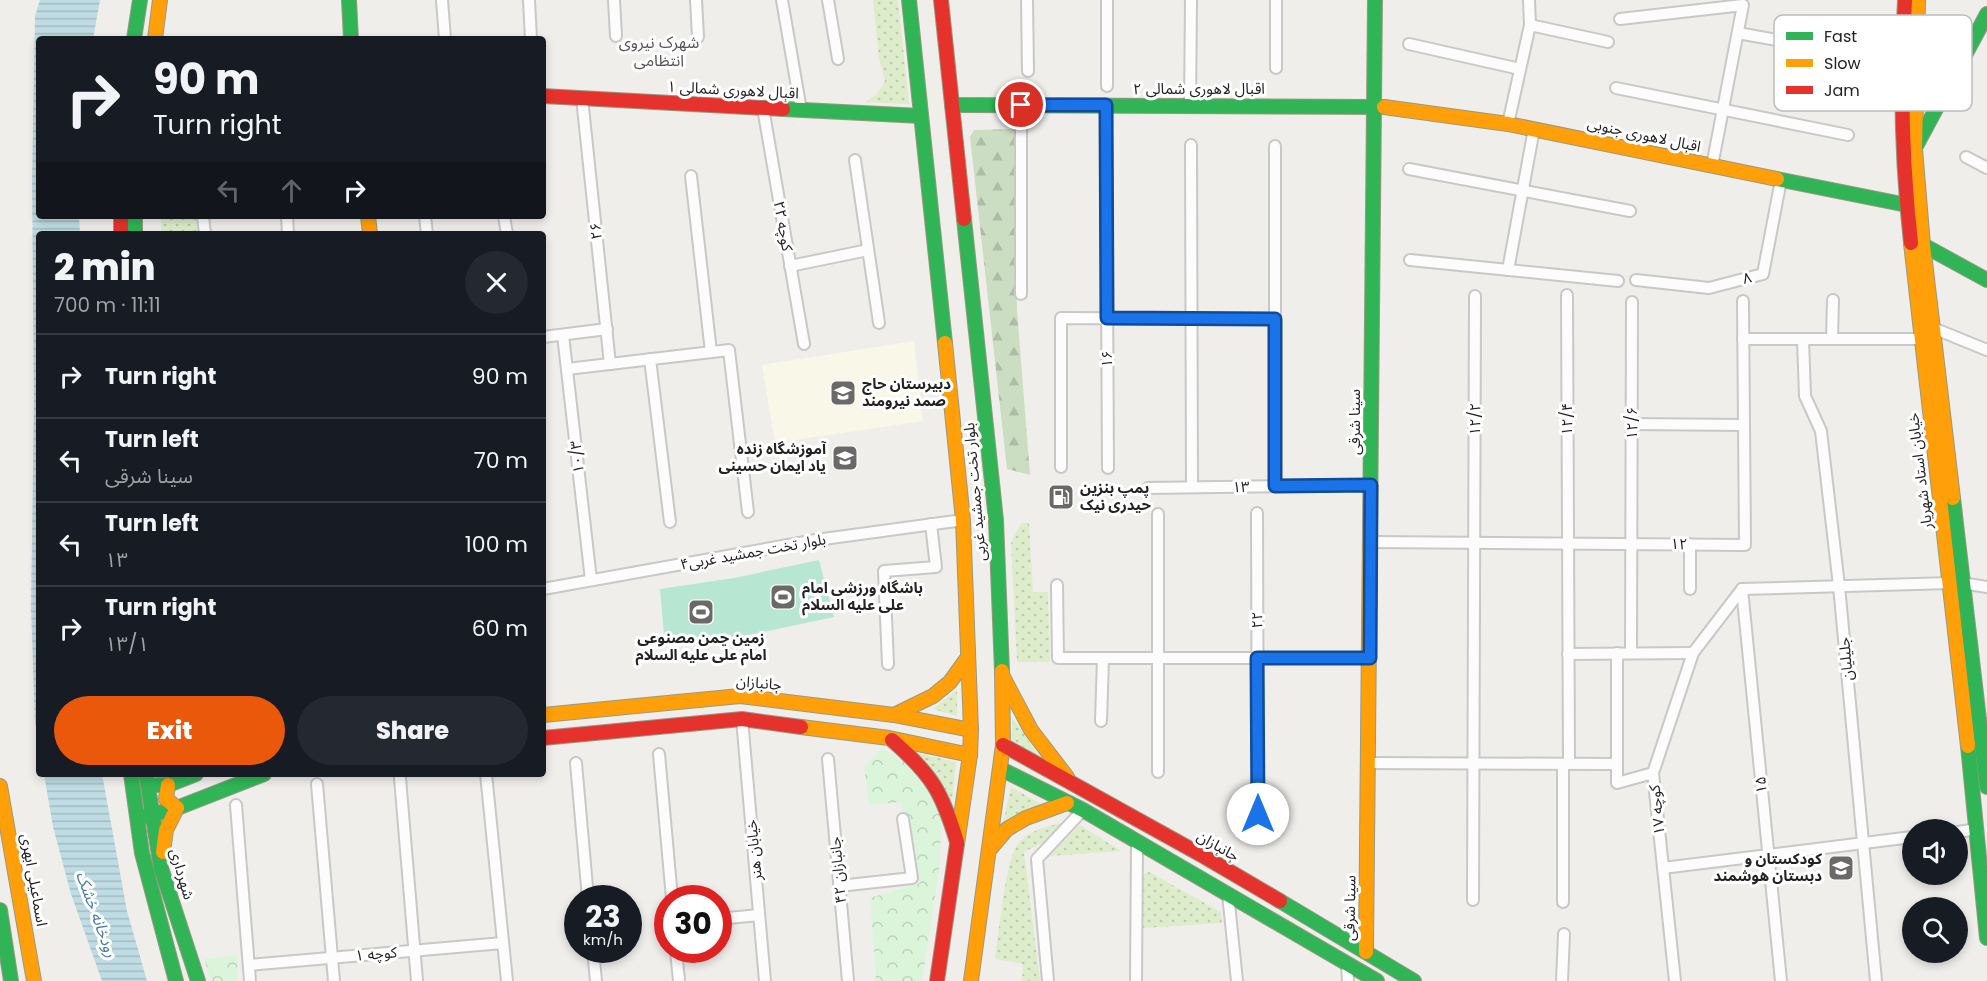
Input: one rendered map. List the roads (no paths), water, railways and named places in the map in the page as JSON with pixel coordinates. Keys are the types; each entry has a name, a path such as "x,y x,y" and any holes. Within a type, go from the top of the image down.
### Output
{"street":[{"path":"134,36 140,0"},
{"path":"155,36 160,0"},
{"path":"349,0 351,36"},
{"path":"442,0 445,36"},
{"path":"529,0 531,36"},
{"path":"614,0 616,36"},
{"path":"696,0 698,37"},
{"path":"782,0 801,110"},
{"path":"828,0 838,59"},
{"name":"بلوار تخت جمشید غربی","path":"909,0 921,116 954,275 996,520 1002,674 987,738 985,762 990,849 971,981"},
{"name":"بلوار تخت جمشید غربی","path":"941,0 952,105 954,275 968,657 987,738"},
{"path":"1027,0 1028,71"},
{"path":"1107,0 1107,87"},
{"path":"1190,105 1191,0"},
{"path":"1276,0 1276,68"},
{"name":"سینا شرقی","path":"1366,952 1375,0"},
{"path":"1508,124 1530,25 1529,0"},
{"name":"خیابان استاد شهریار","path":"1904,15 1905,0"},
{"name":"خیابان استاد شهریار","path":"1918,0 1918,15"},
{"path":"1620,19 1743,5 1712,166"},
{"path":"1972,42 1987,14"},
{"path":"1530,25 1608,42"},
{"path":"1738,33 1774,40"},
{"path":"1409,44 1520,69"},
{"path":"1616,88 1848,135"},
{"name":"اقبال لاهوری شمالی ۱","path":"546,96 921,116"},
{"name":"۲۶","path":"582,98 610,364"},
{"name":"اقبال لاهوری شمالی ۲","path":"952,105 1373,106"},
{"path":"1021,105 1021,294"},
{"name":"۱۶","path":"1106,105 1108,468"},
{"name":"اقبال لاهوری جنوبی","path":"1373,106 1508,124 1907,205"},
{"name":"کوچه ۲۲","path":"763,108 804,344"},
{"name":"خیابان استاد شهریار","path":"1902,111 1902,146 1907,205 1922,339 1956,583 1974,672 1987,784"},
{"name":"خیابان استاد شهریار","path":"1916,111 1915,149 1923,245 1933,328 1987,938"},
{"path":"1915,149 1935,111"},
{"path":"1508,270 1534,129"},
{"path":"1191,145 1192,487"},
{"path":"1275,146 1275,486"},
{"path":"1966,157 1987,168"},
{"path":"855,160 879,323"},
{"path":"1409,169 1630,212"},
{"path":"691,176 711,352"},
{"name":"۸","path":"1636,280 1709,288 1762,274 1781,180"},
{"path":"1923,245 1987,280"},
{"path":"790,266 868,250"},
{"path":"1410,260 1618,281"},
{"name":"۱۲/۴","path":"1563,902 1568,654 1567,295"},
{"name":"۱۲/۲","path":"1473,900 1475,296"},
{"path":"1832,339 1833,300"},
{"name":"۱۲","path":"1370,542 1745,545 1743,301"},
{"name":"۱۲/۶","path":"1631,544 1632,302"},
{"path":"1061,467 1061,318 1275,319"},
{"path":"1933,328 1987,350"},
{"path":"546,337 607,329"},
{"name":"۱۰/۳","path":"563,335 591,580"},
{"path":"1743,339 1922,339"},
{"name":"جلیلیان","path":"1803,339 1805,396 1821,431 1839,586 1876,981"},
{"path":"567,369 729,350 748,512"},
{"path":"650,359 669,522"},
{"path":"1632,424 1744,425"},
{"name":"۱۳","path":"1148,488 1371,485"},
{"name":"۲۲","path":"1257,513 1258,836"},
{"path":"1158,514 1158,772"},
{"name":"بلوار تخت جمشید غربی۴","path":"546,588 816,540 963,520"},
{"path":"888,664 884,571 936,567 931,524"},
{"path":"1631,544 1631,653"},
{"path":"1690,544 1690,589"},
{"path":"1742,589 1956,583 1987,587"},
{"path":"1057,585 1058,658 1370,658"},
{"name":"کوچه ۱۷","path":"1675,981 1653,773 1694,653 1742,589"},
{"name":"۱۵","path":"1742,589 1781,981"},
{"path":"1568,654 1694,653"},
{"path":"1617,654 1617,783 1653,773"},
{"path":"894,715 933,696 950,682 968,657"},
{"path":"1101,721 1103,658"},
{"path":"1974,672 1987,681"},
{"path":"1002,674 1031,730 1071,783"},
{"name":"جانبازان","path":"546,715 740,696 894,715 987,738 1205,857 1414,981"},
{"path":"615,708 617,731"},
{"path":"546,738 742,719 889,738 985,762 1083,810 1377,981"},
{"name":"خیابان هنر","path":"742,719 765,981"},
{"path":"889,738 909,754 928,776 943,800 958,843"},
{"path":"985,762 987,738"},
{"path":"659,753 671,885"},
{"name":"۴۲ جانبازان","path":"828,759 848,981"},
{"name":"بلوار تخت جمشید غربی","path":"936,981 958,843 985,762"},
{"path":"576,763 587,885"},
{"path":"1369,763 1617,764"},
{"path":"131,779 168,785 188,777"},
{"path":"136,819 177,808 256,777"},
{"path":"486,777 507,981"},
{"path":"400,778 417,981"},
{"name":"شهرداری","path":"131,779 136,819 152,894 176,981"},
{"name":"شهرداری","path":"147,780 161,868 198,981"},
{"path":"317,784 334,981"},
{"path":"168,785 165,798 169,804 177,808"},
{"name":"اسماعیلی ابهری","path":"0,786 34,981"},
{"path":"990,849 1007,829 1026,818 1067,803"},
{"path":"236,805 250,981"},
{"path":"161,868 166,830 177,808"},
{"path":"1048,981 1037,859 1083,810"},
{"path":"839,886 912,878 903,819"},
{"path":"1968,830 1977,829"},
{"path":"1663,868 1902,838"},
{"path":"1137,843 1137,981"},
{"path":"1196,875 1205,857"},
{"path":"1228,894 1237,981"},
{"path":"0,910 11,981"},
{"path":"732,918 759,915"},
{"path":"3,925 25,920"},
{"path":"1562,981 1564,934"},
{"name":"کوچه ۱","path":"249,965 503,944"},
{"path":"594,963 596,981"},
{"path":"677,963 679,981"},
{"path":"1347,963 1348,981"}],"water":[{"path":"40,0 100,0 94,36 36,36 36,219 79,219 80,231 36,231 36,728 31,607 34,402 32,180 35,16"},
{"name":"رودخانه خشک","path":"45,777 103,777 127,911 147,981 102,981 71,894 53,827"}],"place":[{"name":"دبیرستان حاج صمد نیرومند","path":"843,393"},
{"name":"آموزشگاه زنده یاد ایمان حسینی","path":"845,458"},
{"name":"پمپ بنزین حیدری نیک","path":"1061,497"},
{"name":"باشگاه ورزشی امام علی علیه السلام","path":"783,597"},
{"name":"زمین چمن مصنوعی امام علی علیه السلام","path":"701,612"},
{"name":"کودکستان و دبستان هوشمند","path":"1841,868"}],"district":[{"name":"شهرک نیروی انتظامی","path":"659,51"}]}
